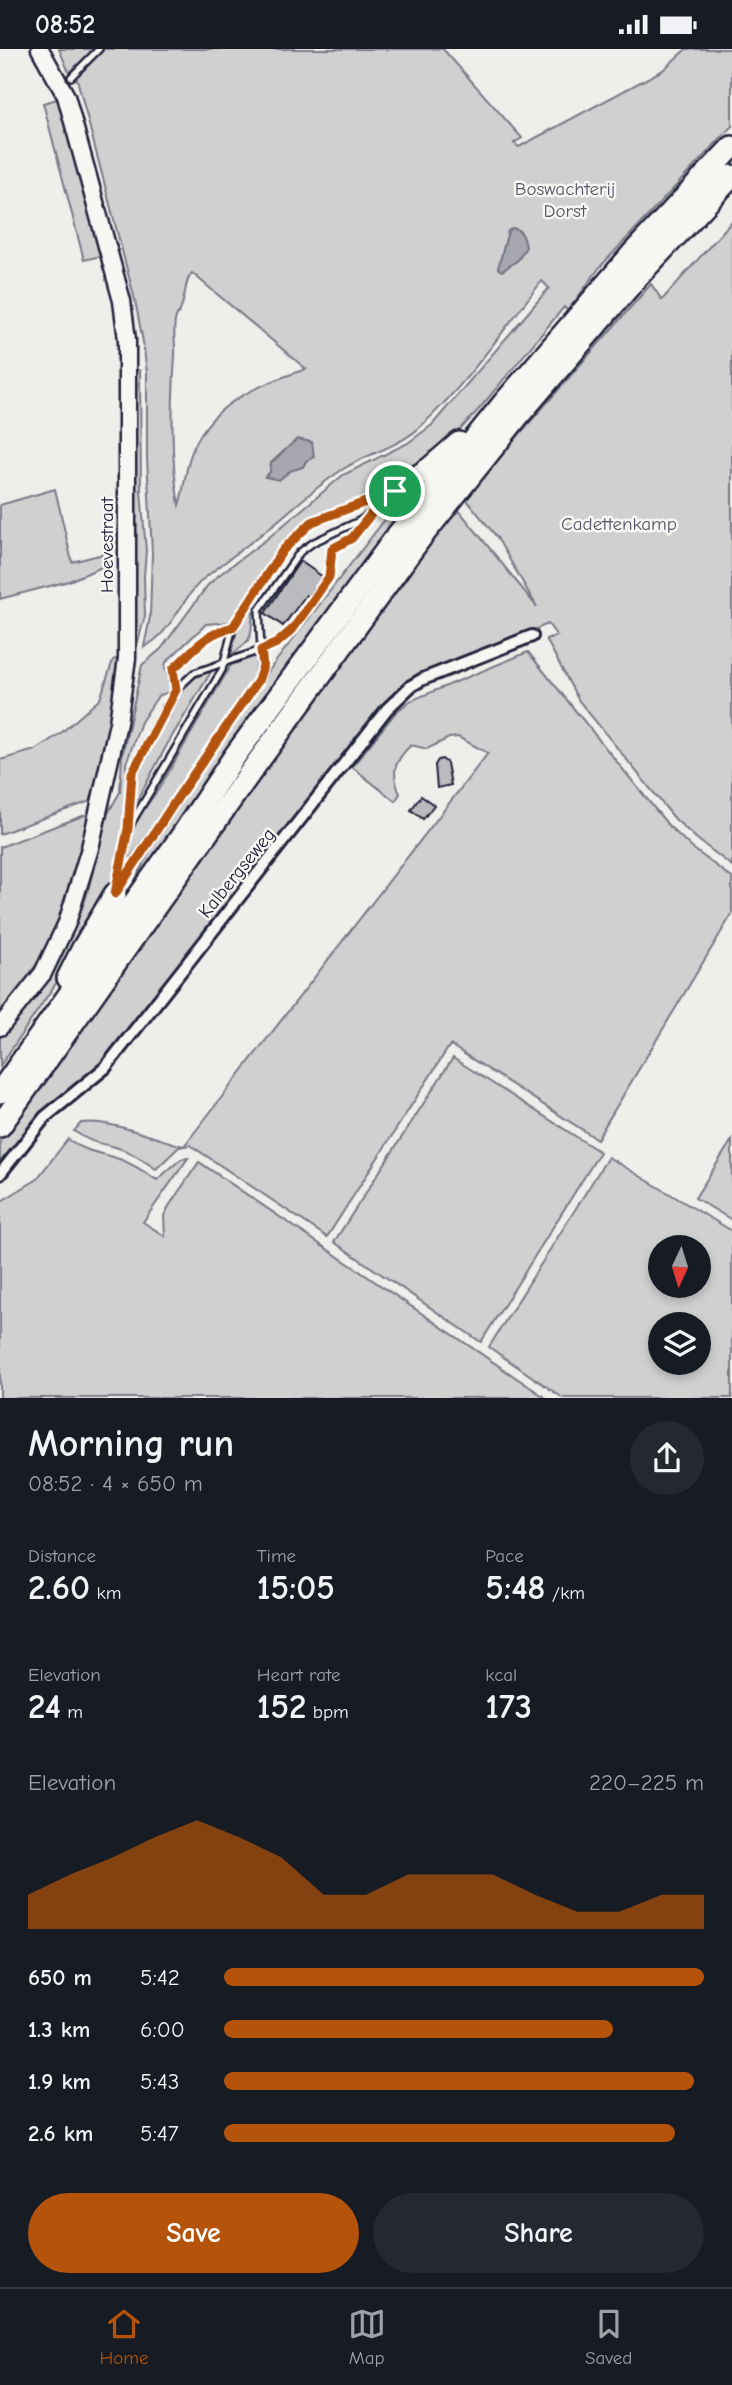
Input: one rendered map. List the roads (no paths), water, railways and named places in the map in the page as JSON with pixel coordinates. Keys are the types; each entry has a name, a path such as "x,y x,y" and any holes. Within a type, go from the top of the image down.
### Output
{"highway":[{"path":"0,1092 183,834 234,757 400,533 502,405 632,254 732,147"},
{"path":"0,1126 419,540 519,415 596,325 732,176"},
{"path":"395,491 430,468 502,405"},
{"path":"44,1029 83,948 115,894"}],"street":[{"name":"Hoevestraat","path":"0,1027 24,1000 43,972 58,946 72,911 90,848 118,723 127,658 127,340 122,301 66,96 40,49"},
{"name":"Kalbergseweg","path":"0,1174 45,1117 105,1068 387,709 423,680 532,636"}],"lane":[{"path":"71,77 99,49"},
{"path":"115,894 258,681 263,666 259,610 300,552 314,542 361,520 395,491"},
{"path":"128,829 206,699 225,662 233,627 283,550 312,522 395,491"},
{"path":"115,894 128,829 132,773 176,690 194,673 277,643 293,629 329,577 332,549 352,538 375,509"},
{"path":"176,690 173,669 216,631 233,627"}],"park label":[{"name":"Boswachterij Dorst","path":"565,200"},
{"name":"Cadettenkamp","path":"619,524"}]}
